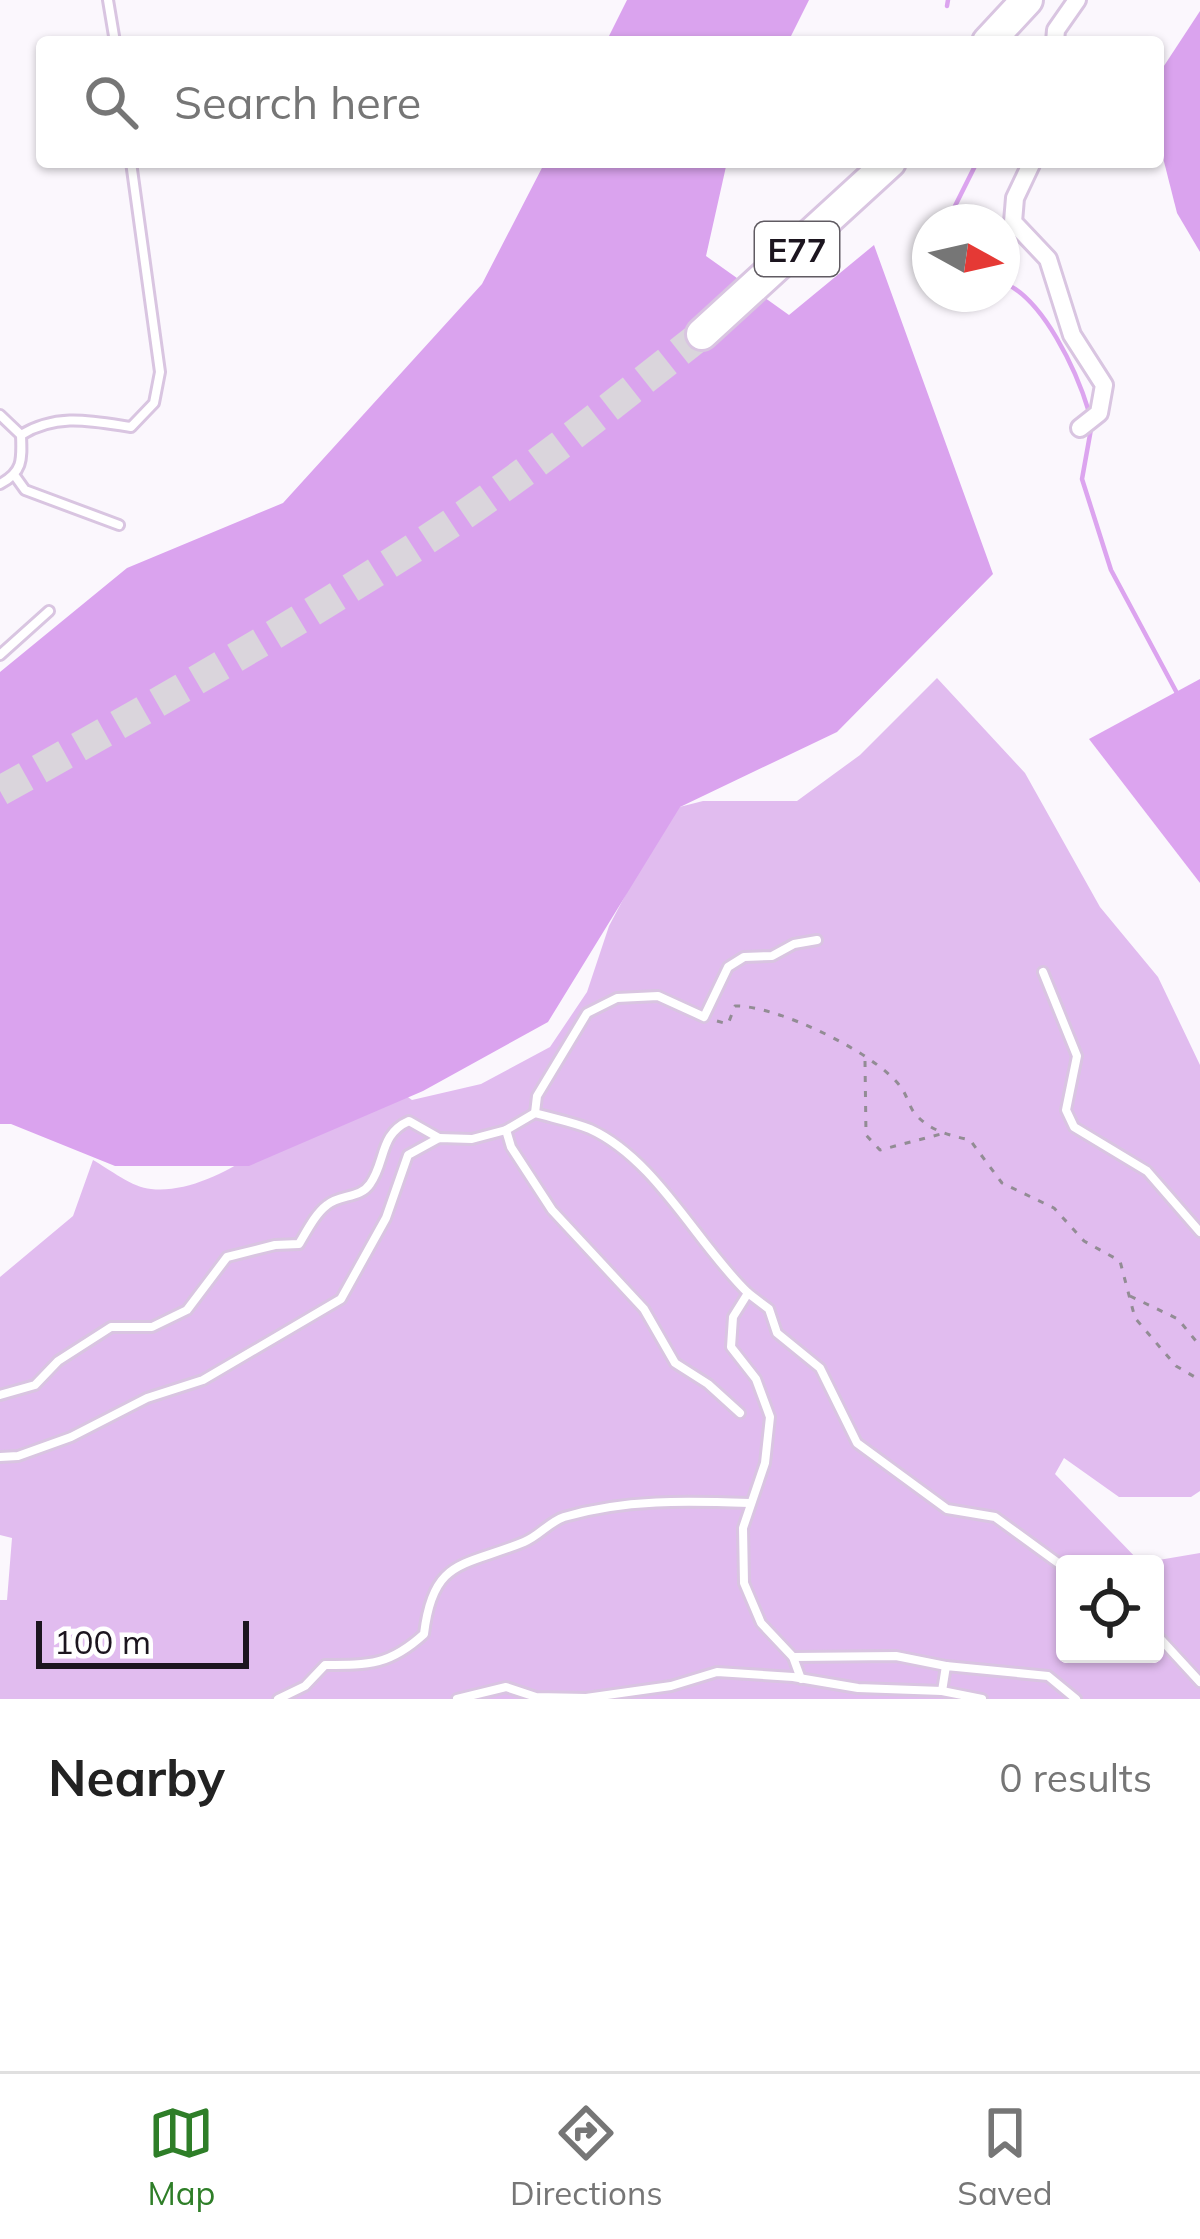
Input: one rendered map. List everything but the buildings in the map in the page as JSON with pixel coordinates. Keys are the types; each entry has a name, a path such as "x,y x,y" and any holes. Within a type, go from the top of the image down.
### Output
{"highway":[{"path":"994,36 1027,0"},
{"path":"1010,36 1042,0"},
{"name":"E77","path":"866,168 698,328 883,168"}],"street":[{"path":"1056,36 1077,0"},
{"path":"1029,168 1015,198 1013,222 1048,259 1072,335 1104,385 1099,413 1080,428"}],"lane":[{"path":"108,0 114,36"},
{"path":"21,436 41,423 79,419 131,427 154,403 160,372 132,168"},
{"path":"0,415 21,436 22,460 15,476 0,484"},
{"path":"15,476 25,490 119,525"},
{"path":"0,656 49,611"},
{"path":"535,1112 537,1096 587,1012 617,998 658,996 704,1017 728,967 744,957 772,956 794,944 818,940"},
{"path":"1043,972 1077,1056 1066,1110 1074,1127 1148,1172 1200,1232"},
{"path":"0,1395 35,1385 58,1361 111,1328 152,1327 187,1310 227,1257 298,1244 323,1207 359,1194 371,1184 395,1127 409,1120 440,1138 472,1139 506,1130 535,1112 590,1130 624,1150 681,1212 723,1269 769,1309 776,1333 820,1368 857,1443 946,1509 995,1517 1056,1561"},
{"path":"506,1130 511,1147 552,1210 644,1309 675,1363 740,1413"},
{"path":"0,1456 18,1456 71,1437 147,1398 203,1380 341,1299 386,1218 408,1155 440,1138"},
{"path":"748,1293 733,1317 731,1347 756,1379 770,1417 765,1463 743,1528 744,1583 760,1623 794,1657 801,1678"},
{"path":"278,1699 305,1686 325,1665 376,1665 405,1652 424,1634 428,1599 445,1573 532,1539 558,1519 649,1500 751,1503"},
{"path":"1164,1643 1200,1682"},
{"path":"794,1657 896,1656 1048,1676 1076,1699"},
{"path":"942,1690 946,1666"},
{"path":"457,1699 506,1688 536,1697 586,1698 671,1686 717,1672 858,1688 942,1690 982,1699"}],"path":[{"path":"704,1017 728,1024 735,1006 759,1006 840,1041 865,1059 899,1084 915,1114 941,1134 970,1140 1002,1184 1054,1208 1084,1241 1120,1261 1136,1318 1176,1366 1200,1380"},
{"path":"865,1059 866,1135 880,1150 941,1134"},
{"path":"1130,1296 1178,1319 1200,1346"}],"shaded area":[{"path":"627,0 809,0 791,36 609,36"},
{"path":"1200,11 1200,252 1177,213 1164,162 1164,66"},
{"path":"542,168 726,168 706,256 789,315 874,245 993,574 837,732 680,807 548,1022 423,1091 249,1166 115,1166 11,1124 0,1124 0,672 127,568 283,503 482,284"},
{"path":"937,678 1025,773 1100,907 1158,977 1200,1065 1200,1491 1191,1497 1119,1497 1064,1458 1055,1474 1133,1555 1056,1555 1056,1663 1164,1663 1164,1559 1200,1553 1200,1699 0,1699 0,1600 7,1600 12,1538 0,1535 0,1277 73,1216 93,1160 144,1188 178,1188 207,1179 265,1147 367,1068 412,1100 481,1084 550,1047 587,992 609,926 626,894 648,815 703,801 797,801 860,755"},
{"path":"1200,679 1200,883 1089,739"}],"waterway":[{"path":"947,6 948,0"},
{"path":"956,204 974,168"},
{"path":"1020,293 1044,319 1067,357 1089,412"},
{"path":"1091,429 1082,479 1111,570 1178,695"}],"tunnel":[{"path":"0,791 400,557 518,476 702,334"}]}
